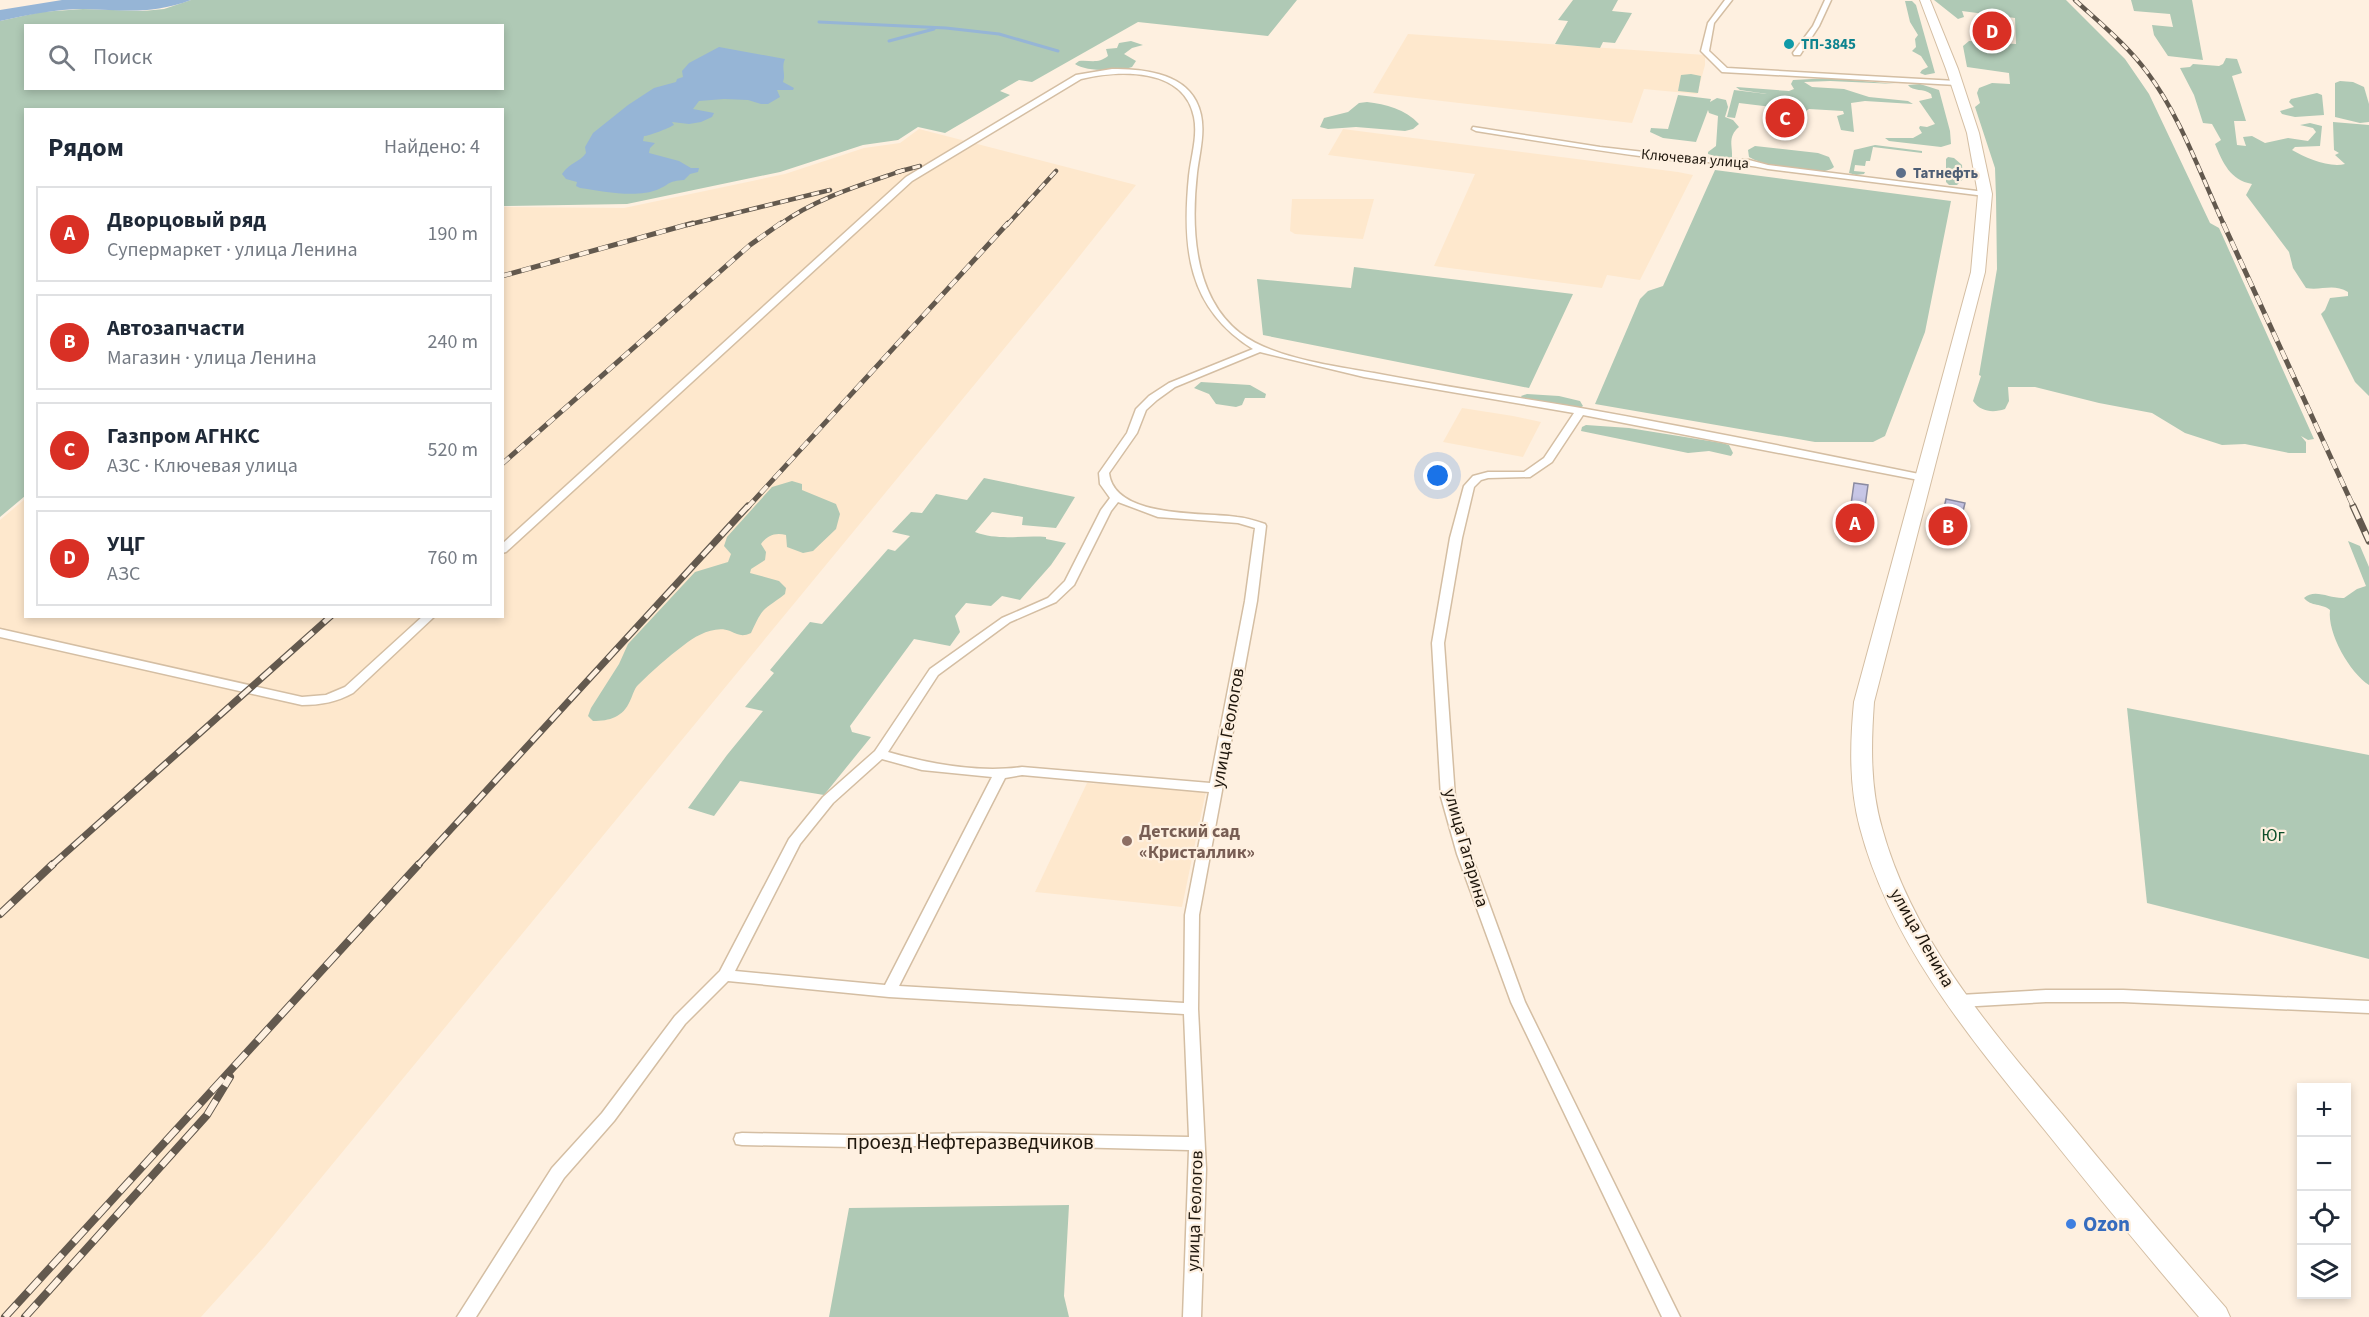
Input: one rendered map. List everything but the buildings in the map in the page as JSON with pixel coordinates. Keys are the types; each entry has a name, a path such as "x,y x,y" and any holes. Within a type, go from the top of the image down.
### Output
{"main road":[{"name":"улица Ленина","path":"1925,0 1973,133 1985,194 1978,272 1864,702 1861,760 1865,801 1875,844 1894,892 1928,954 1960,1001 2049,1117 2216,1317"}],"street":[{"path":"1729,0 1710,24 1705,51 1725,70 1956,83"},
{"path":"1797,53 1816,26 1828,0"},
{"path":"504,548 909,179 1079,77 1088,74 1125,72 1158,77 1178,84 1194,101 1199,119 1190,203 1196,270 1203,295 1212,312 1260,349 1331,368 1581,412 1924,478"},
{"name":"Ключевая улица","path":"1476,129 1639,154 1749,162 1768,167 1985,194"},
{"path":"466,1317 558,1173 608,1117 680,1020 725,975 794,842 828,800 880,754 934,672 1006,620 1053,600 1070,583 1106,510 1116,498 1105,484 1104,473 1132,434 1141,409 1172,385 1260,349"},
{"name":"улица Гагарина","path":"1581,412 1548,460 1526,475 1488,475 1477,478 1469,486 1456,538 1438,643 1448,797 1467,865 1518,1002 1671,1317"},
{"name":"улица Геологов","path":"1116,498 1158,514 1238,520 1261,526 1251,601 1192,915 1191,1009 1197,1144 1192,1317"},
{"path":"0,633 291,699 315,702 350,690 428,618"},
{"path":"880,754 922,766 1000,774 1022,771 1217,788"},
{"path":"889,991 1000,774"},
{"path":"725,975 889,991 1191,1009"},
{"path":"1960,1001 2046,996 2123,996 2369,1007"},
{"name":"проезд Нефтеразведчиков","path":"742,1139 853,1141 980,1138 1197,1144"}],"shaded area":[{"path":"1408,34 1705,55 1705,65 1697,94 1644,89 1632,123 1373,93"},
{"path":"919,129 1136,185 1059,282 265,1246 201,1317 0,1317 0,520 24,500 24,618 504,618 504,207 624,208 785,174 864,148 900,143"},
{"path":"1343,129 1693,175 1640,280 1607,275 1602,288 1434,266 1475,174 1328,155"},
{"path":"1292,199 1374,199 1363,239 1295,234 1290,231"},
{"path":"1462,408 1541,422 1523,457 1443,442"},
{"name":"Детский сад «Кристаллик»","path":"1087,783 1206,791 1182,907 1035,892"}],"green space":[{"path":"191,0 1297,0 1268,36 1138,22 1032,82 1019,80 1000,91 1010,95 945,133 918,127 898,140 863,145 780,172 627,204 504,206 504,108 24,108 24,497 0,517 0,21 41,12 83,9 143,11 164,9"},
{"path":"1573,0 1618,0 1612,11 1632,13 1615,43 1603,42 1600,48 1555,44 1568,21 1558,20"},
{"path":"1934,0 2066,0 2125,59 2149,94 2210,223 2219,228 2314,439 2308,440 2301,436 2306,442 2306,453 2289,453 2245,444 2222,445 2185,433 2152,413 2035,387 2008,387 2009,401 2005,409 1992,411 1976,405 1973,401 1981,376 1979,375 1997,269 1995,168 1975,107 1980,103 1977,93 1979,88 1992,83 2010,84 2009,73 1967,67 1963,46 1969,41 2016,44 2015,18 1962,11 1964,17 1958,19"},
{"path":"2131,0 2192,0 2203,60 2168,56 2154,35 2152,25 2173,27 2170,14 2134,11"},
{"path":"1905,1 1912,1 1916,5 1935,73 1925,75 1920,73 1928,67 1921,56 1912,51 1916,47 1915,39 1918,35 1910,22"},
{"path":"1131,41 1143,45 1132,48 1124,54 1136,61 1132,67 1103,70 1080,67 1075,64 1079,61 1101,60 1108,56 1106,49 1117,48 1119,43"},
{"path":"2226,58 2237,59 2242,73 2232,76 2246,121 2234,121 2237,145 2246,146 2243,137 2252,136 2265,143 2288,138 2308,141 2316,132 2313,128 2300,125 2310,123 2322,126 2320,146 2295,147 2292,150 2311,159 2339,165 2345,164 2335,155 2339,153 2334,150 2333,122 2369,125 2369,396 2355,382 2321,314 2330,298 2348,296 2348,292 2337,288 2306,288 2293,268 2289,252 2246,195 2252,184 2238,179 2224,164 2215,144 2221,140 2212,124 2203,123 2194,95 2180,68 2190,67 2193,64 2219,66"},
{"path":"1681,75 1701,76 1698,93 1678,91"},
{"path":"1830,78 1896,84 1804,82 1812,87 1844,89 1869,97 1908,101 1913,104 1865,101 1851,103 1854,132 1841,130 1837,116 1844,114 1843,111 1809,109 1806,111 1739,103 1735,118 1727,117 1734,90 1767,94 1740,90 1736,87 1789,91 1794,89 1791,84 1793,80"},
{"path":"2353,82 2364,87 2369,104 2369,122 2360,123 2335,117 2335,83"},
{"path":"1920,84 1939,90 1950,131 1951,144 1941,147 1889,141 1885,138 1913,138 1922,133 1920,126 1927,127 1935,124 1919,101 1932,98 1931,94 1913,89 1908,85"},
{"path":"2317,93 2322,95 2324,115 2295,117 2282,114 2280,111 2294,107 2289,102 2291,99"},
{"path":"1678,95 1711,99 1710,102 1717,98 1726,100 1728,107 1725,117 1733,120 1739,127 1732,138 1732,158 1708,154 1716,146 1718,116 1709,113 1708,110 1696,142 1663,138 1650,132 1651,128 1668,129"},
{"path":"1367,102 1395,108 1419,124 1405,131 1320,127 1324,118 1348,112 1359,103"},
{"path":"1875,145 1922,151 1922,153 1873,147 1870,161 1866,161 1865,166 1855,165 1854,171 1865,172 1864,174 1849,173 1854,150"},
{"path":"1755,146 1818,153 1829,157 1834,167 1817,172 1792,170 1767,164 1749,157 1748,150"},
{"path":"1954,158 1962,165 1963,179 1957,185 1949,185 1946,182 1946,159"},
{"path":"1715,170 1951,201 1925,332 1885,436 1873,442 1815,442 1595,404 1640,299 1648,291 1663,286"},
{"path":"1354,267 1573,294 1529,388 1263,335 1257,279 1351,288"},
{"path":"1201,382 1250,385 1266,394 1265,398 1245,398 1242,405 1236,407 1216,404 1209,394 1194,388"},
{"path":"1527,394 1559,396 1580,401 1583,406 1580,408 1523,399 1521,396"},
{"path":"1586,425 1629,428 1722,443 1729,445 1733,453 1731,456 1709,451 1688,453 1581,431"},
{"path":"984,478 1075,497 1056,528 1022,525 1023,517 992,512 975,532 1001,537 1046,537 1046,539 1066,543 1051,565 1020,600 1002,596 991,606 966,603 955,616 960,632 950,646 914,639 850,726 852,732 871,737 824,795 740,781 714,816 688,808 763,711 745,707 774,673 770,670 810,622 822,624 888,549 895,551 910,536 892,532 911,512 922,513 936,494 967,500"},
{"path":"792,481 802,484 802,490 836,504 840,514 836,529 813,551 803,553 787,547 786,535 782,534 769,536 763,541 761,544 766,552 765,560 751,569 750,573 779,581 786,588 785,594 764,610 751,633 740,635 718,629 694,638 666,659 638,685 624,711 610,719 593,721 588,716 591,708 619,664 628,644 695,572 728,562 731,554 724,546 727,537 772,487"},
{"path":"2348,541 2360,546 2369,567 2369,685 2354,671 2341,652 2332,630 2330,610 2310,603 2304,598 2318,594 2344,598 2366,586"},
{"name":"Юг","path":"2127,708 2369,755 2369,959 2147,903"},
{"path":"1069,1205 1064,1296 1069,1317 829,1317 849,1208"}],"water":[{"path":"62,0 191,0 150,10 63,10 0,21 0,10"},
{"path":"719,47 785,59 783,82 794,88 793,90 777,90 780,97 768,104 748,100 699,101 693,109 714,113 712,117 689,124 672,122 674,125 644,136 643,141 655,143 649,153 679,161 691,168 699,168 698,172 690,174 684,180 672,182 650,192 630,194 580,188 576,186 577,182 566,179 562,174 586,153 585,147 593,133 654,88 676,82 677,79 683,77 682,71 689,63"}],"waterway":[{"path":"819,22 946,28 999,34 1058,51"},
{"path":"889,41 934,29"}],"railway":[{"path":"2075,0 2131,53 2159,89 2180,127 2224,225"},
{"path":"902,171 920,166"},
{"path":"779,225 823,200 902,171"},
{"path":"897,172 902,171"},
{"path":"1007,225 1056,171"},
{"path":"687,225 830,190"},
{"path":"504,275 693,223"},
{"path":"504,462 750,245 781,223"},
{"path":"747,508 1008,223"},
{"path":"2223,223 2354,508"},
{"path":"418,865 748,506"},
{"path":"2353,506 2369,541"},
{"path":"52,865 329,618"},
{"path":"0,914 53,864"},
{"path":"5,1317 419,864"},
{"path":"25,1317 207,1115 230,1077"}],"place":[{"name":"УЦГ","path":"1992,31"},
{"name":"ТП-3845","path":"1789,44"},
{"name":"Газпром АГНКС","path":"1785,118"},
{"name":"Татнефть","path":"1901,173"},
{"name":"Дворцовый ряд","path":"1855,523"},
{"name":"Автозапчасти","path":"1948,526"},
{"name":"Детский сад «Кристаллик»","path":"1127,841"},
{"name":"Ozon","path":"2071,1224"}]}
